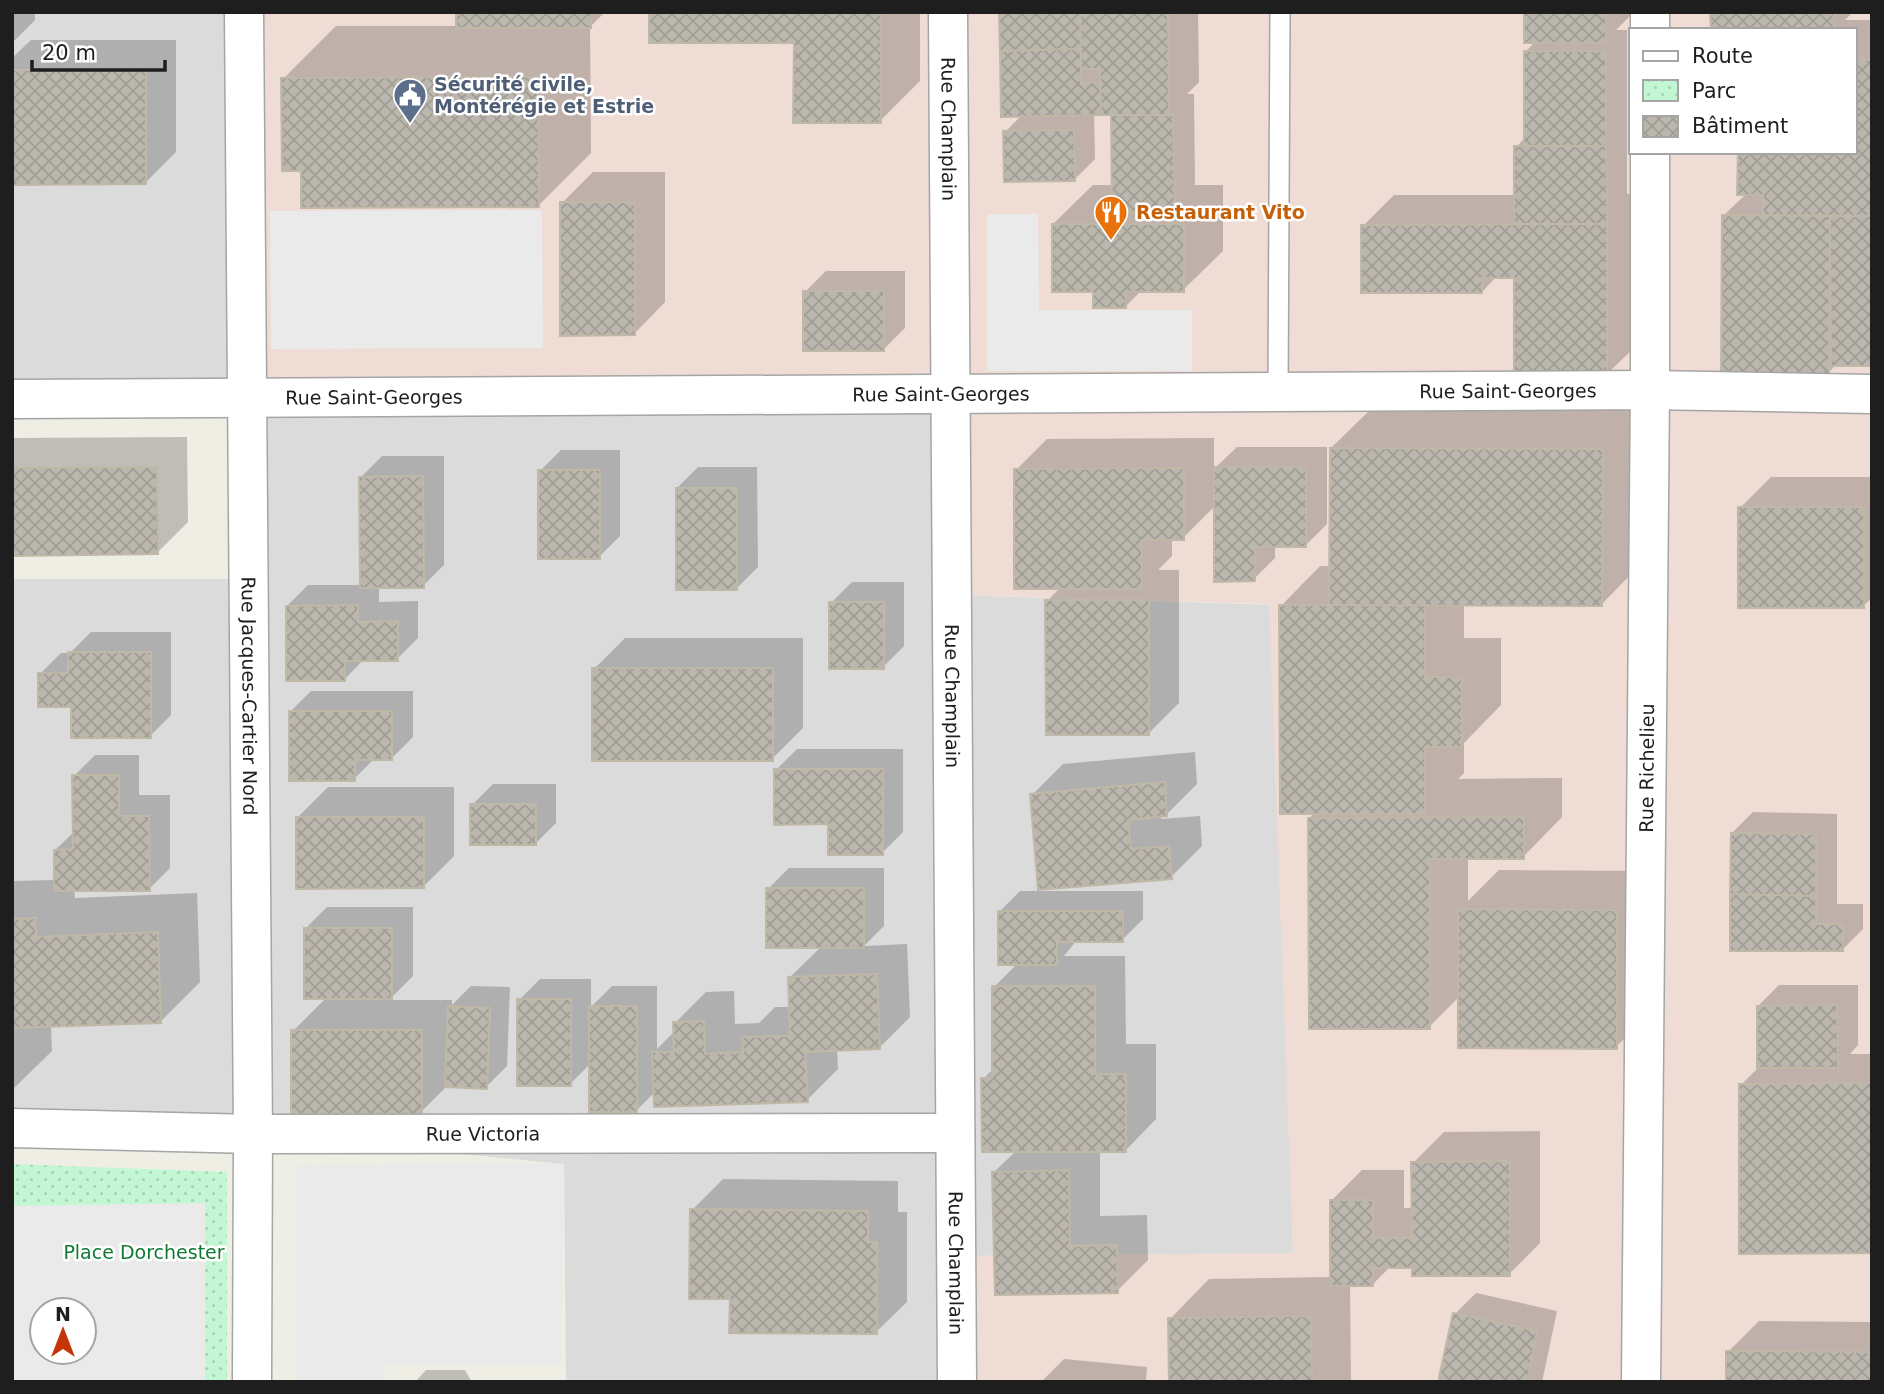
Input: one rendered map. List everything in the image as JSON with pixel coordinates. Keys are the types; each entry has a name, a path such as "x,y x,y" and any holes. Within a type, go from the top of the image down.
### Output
{"street":[{"name":"Rue Jacques-Cartier Nord","path":"244,12 253,1134 252,1382"},
{"name":"Rue Champlain","path":"948,12 957,1382"},
{"name":"Rue Richelieu","path":"1641,1382 1650,154"},
{"name":"Rue Saint-Georges","path":"12,399 1650,390 1872,394"},
{"name":"Rue Victoria","path":"12,1128 253,1134 955,1133"}],"lane":[{"path":"1278,393 1280,12"}],"shaded area":[{"path":"12,12 244,12 950,394 952,595 1279,605 1293,1253 956,1256 957,1382 566,1382 564,1164 253,1134 12,1128 12,579 248,579 247,398 12,399"},
{"path":"244,12 1872,12 1872,1382 956,1382 956,1256 1293,1253 1269,604 952,595 950,395 247,398"},
{"path":"542,210 543,348 271,349 270,211"},
{"path":"987,214 1038,214 1039,310 1192,310 1192,371 987,371"},
{"path":"564,1164 561,1365 385,1364 384,1382 295,1382 295,1165"},
{"name":"Place Dorchester","path":"205,1203 205,1382 12,1382 12,1206"}],"green space":[{"name":"Place Dorchester","path":"12,1164 227,1172 227,1382 12,1382"}],"building":[{"path":"456,12 591,12 591,28 456,28"},
{"path":"649,12 881,12 881,123 793,123 794,43 649,43"},
{"path":"999,12 1080,12 1081,49 1000,51"},
{"path":"1080,12 1168,12 1169,115 1101,115 1100,69 1081,69"},
{"path":"1524,12 1606,12 1606,43 1524,43"},
{"path":"1710,12 1834,12 1834,28 1711,28"},
{"path":"1081,49 1081,83 1100,82 1101,115 1001,117 1000,51"},
{"path":"1524,51 1606,51 1606,146 1524,146"},
{"path":"1856,59 1872,60 1872,216 1763,215 1763,195 1737,195 1738,154 1856,154"},
{"path":"12,70 146,70 146,184 12,185"},
{"name":"Sécurité civile, Montérégie et Estrie","path":"538,77 539,207 301,208 301,171 282,171 281,78"},
{"path":"1111,115 1173,115 1175,211 1112,212"},
{"path":"1074,130 1075,181 1004,182 1003,131"},
{"path":"1514,146 1606,146 1607,224 1514,224"},
{"path":"560,202 635,202 635,335 560,336"},
{"path":"1722,215 1830,216 1829,374 1721,373"},
{"path":"1830,216 1872,216 1872,366 1831,366"},
{"path":"1052,224 1184,224 1184,292 1126,292 1126,308 1093,308 1093,292 1052,292"},
{"path":"1607,224 1607,377 1514,378 1514,278 1482,278 1482,293 1361,293 1361,225"},
{"path":"803,291 884,291 884,351 803,351"},
{"path":"1330,448 1603,449 1602,606 1329,605"},
{"path":"157,467 158,554 12,556 12,468"},
{"path":"1214,467 1306,467 1306,547 1255,547 1255,581 1214,582"},
{"path":"1184,468 1184,540 1142,540 1142,589 1014,589 1014,469"},
{"path":"538,470 600,470 600,559 538,559"},
{"path":"423,476 424,588 360,588 359,477"},
{"path":"676,488 737,488 737,590 676,590"},
{"path":"1738,507 1864,507 1864,608 1738,608"},
{"path":"1045,600 1149,600 1149,735 1046,735"},
{"path":"829,602 884,602 884,669 829,669"},
{"path":"358,605 358,622 398,621 398,661 345,661 345,681 286,681 286,606"},
{"path":"1279,605 1425,605 1425,677 1462,677 1462,747 1425,747 1425,814 1280,814"},
{"path":"68,652 151,652 151,738 71,738 71,707 38,707 38,673 68,673"},
{"path":"592,668 773,668 773,761 592,761"},
{"path":"289,711 392,711 392,760 355,760 355,781 289,781"},
{"path":"774,769 883,769 883,855 828,855 828,824 774,825"},
{"path":"72,775 119,775 119,816 149,816 150,891 54,891 54,850 73,849"},
{"path":"1165,782 1167,816 1128,820 1131,849 1169,846 1172,879 1038,890 1030,794"},
{"path":"470,804 536,804 536,845 470,845"},
{"path":"296,817 424,817 424,888 296,889"},
{"path":"1524,817 1524,859 1430,859 1430,1029 1309,1029 1308,818"},
{"path":"1731,833 1816,834 1816,896 1730,894"},
{"path":"766,888 864,888 864,948 766,948"},
{"path":"1730,894 1816,896 1816,924 1843,924 1843,951 1730,951"},
{"path":"1458,909 1617,910 1617,1049 1458,1048"},
{"path":"998,911 1123,911 1123,942 1057,942 1057,965 998,965"},
{"path":"35,918 36,937 158,932 161,1023 12,1028 12,919"},
{"path":"304,928 392,928 392,999 304,999"},
{"path":"877,974 880,1049 805,1052 808,1102 654,1107 652,1052 674,1052 673,1022 704,1021 705,1054 743,1052 742,1037 790,1036 788,977"},
{"path":"992,986 1095,986 1095,1074 1126,1074 1126,1152 982,1152 981,1078 992,1078"},
{"path":"517,999 571,999 571,1086 517,1086"},
{"path":"1837,1005 1838,1068 1757,1068 1757,1006"},
{"path":"448,1006 490,1008 487,1089 445,1087"},
{"path":"589,1006 637,1006 637,1112 589,1112"},
{"path":"291,1030 422,1030 422,1114 291,1114"},
{"path":"1872,1083 1872,1253 1739,1254 1739,1084"},
{"path":"1510,1161 1510,1276 1412,1276 1412,1268 1373,1268 1373,1286 1330,1286 1330,1200 1373,1200 1373,1238 1412,1238 1411,1162"},
{"path":"1069,1170 1070,1246 1117,1245 1118,1293 995,1295 992,1172"},
{"path":"690,1209 868,1211 868,1242 877,1242 877,1334 729,1333 730,1299 689,1299"},
{"path":"1453,1313 1537,1331 1527,1382 1438,1382"},
{"path":"1311,1316 1312,1382 1169,1382 1168,1318"},
{"path":"1726,1351 1872,1352 1872,1382 1726,1382"}],"place":[{"name":"Sécurité civile, Montérégie et Estrie","path":"410,125"},
{"name":"Restaurant Vito","path":"1111,242"}]}
